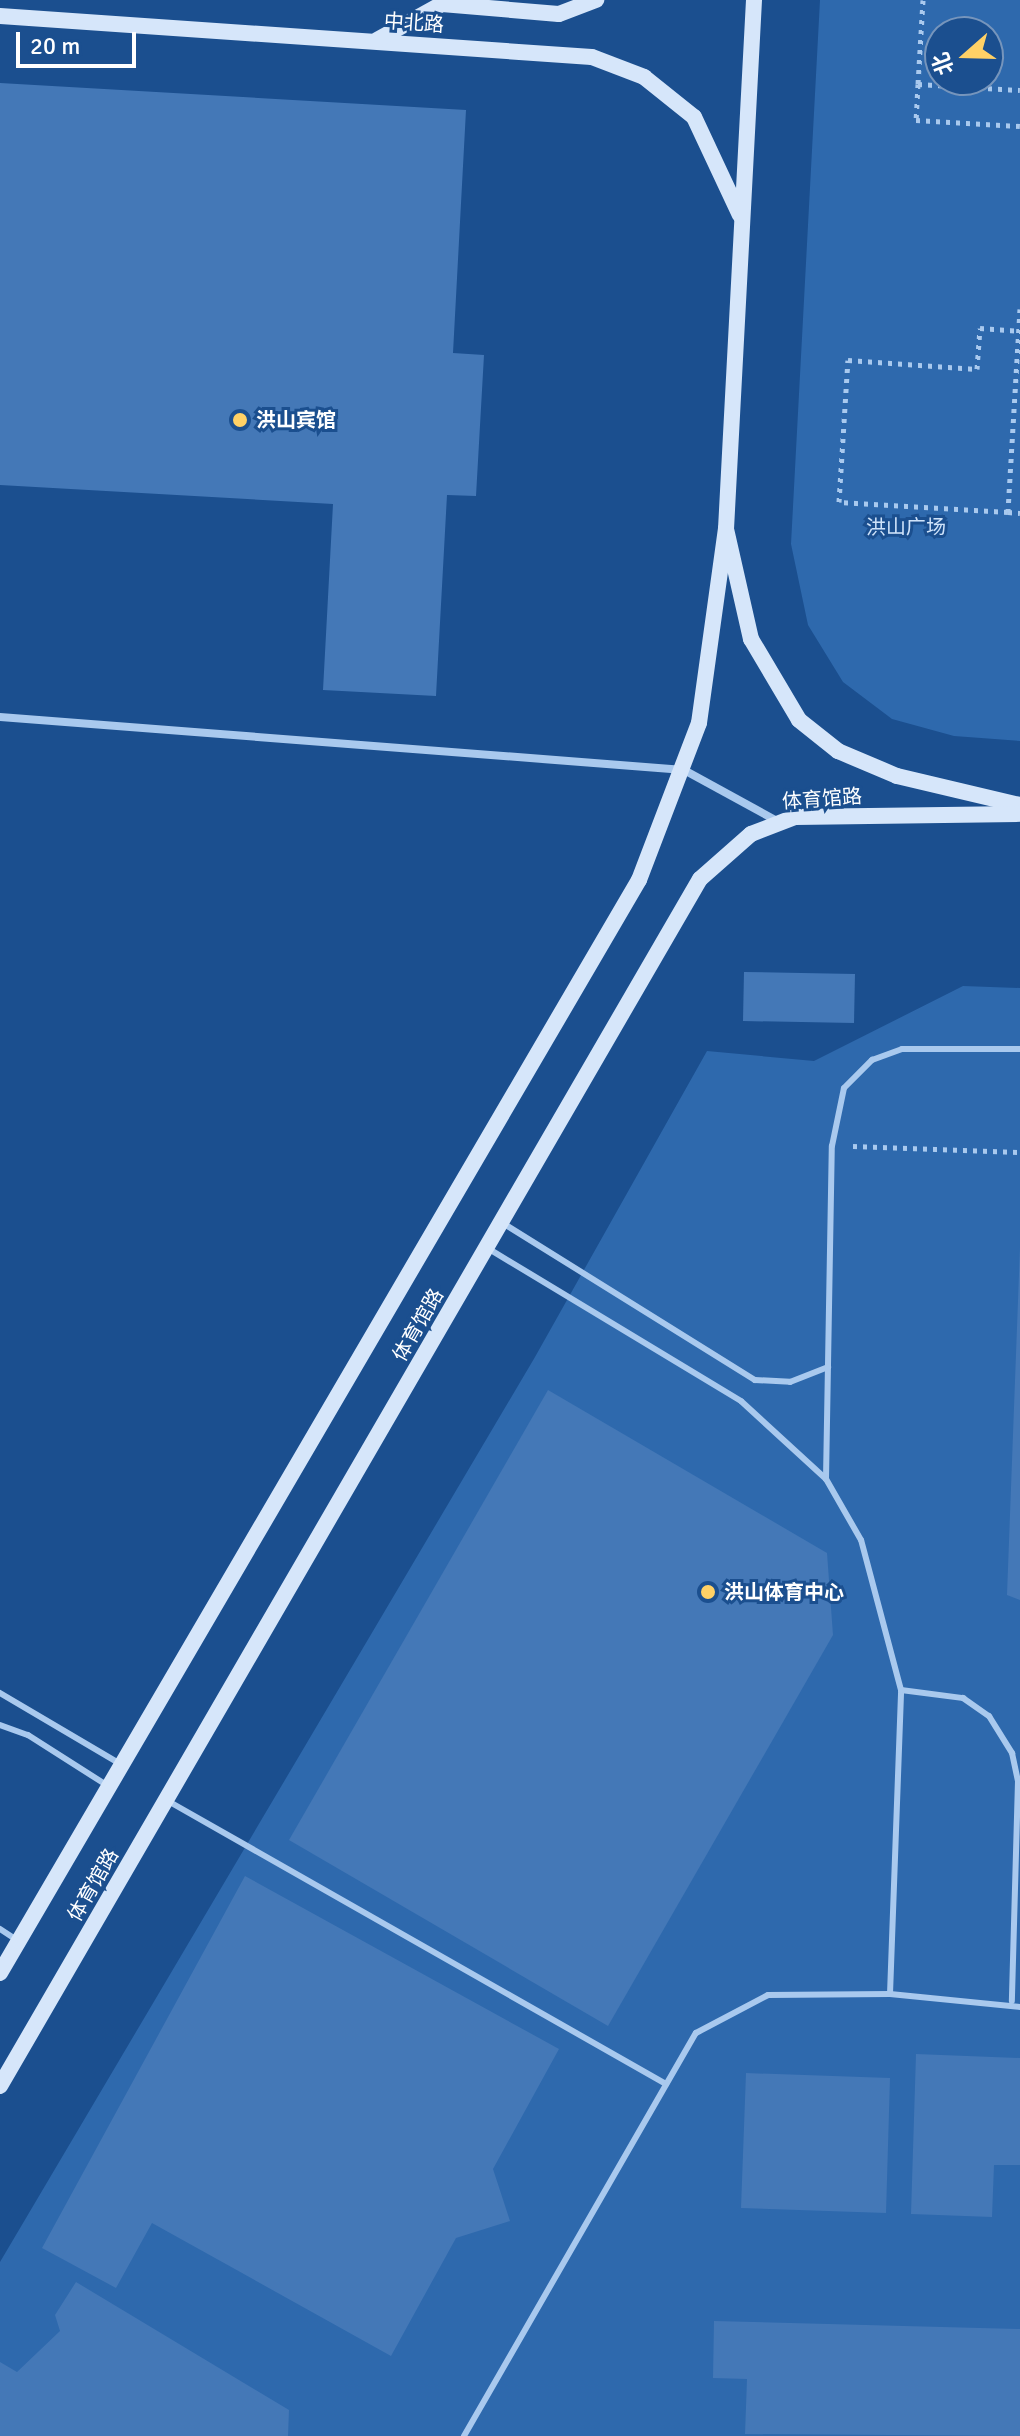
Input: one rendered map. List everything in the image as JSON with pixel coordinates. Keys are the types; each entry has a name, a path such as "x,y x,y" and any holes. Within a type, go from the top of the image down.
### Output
{"main road":[{"path":"375,41 442,4 559,14 596,0"},
{"path":"754,0 726,529 751,639 779,693 818,739 897,776 1020,805"},
{"name":"中北路","path":"0,16 592,57 644,77 694,117 743,220"},
{"name":"体育馆路","path":"0,1973 639,880 684,770 699,723 726,529"},
{"name":"体育馆路","path":"0,2086 700,879 726,850 777,821 1020,814"}],"street":[{"path":"0,717 684,770 777,821"}],"lane":[{"path":"826,1479 832,1146 844,1088 884,1053 1020,1049"},
{"path":"501,1222 755,1380 790,1382 828,1367"},
{"path":"486,1247 741,1401 826,1479 861,1540 901,1690 890,1994"},
{"path":"901,1690 963,1698 989,1716 1012,1753 1018,1781 1012,2001"},
{"path":"0,1693 122,1765"},
{"path":"0,1725 28,1735 109,1787"},
{"path":"165,1799 666,2084"},
{"path":"0,1929 19,1941"},
{"path":"464,2436 696,2033 746,2003 788,1991 1012,2001 1020,2007"}],"path":[{"path":"923,0 916,120 1020,126"},
{"path":"918,84 1020,90"},
{"path":"1008,512 1020,309"},
{"path":"1019,331 980,328 977,369 848,360 839,502 1020,513"},
{"path":"832,1146 1020,1152"}],"green space":[{"name":"洪山广场","path":"820,0 1020,0 1020,741 954,736 892,719 843,682 808,625 791,544"},
{"name":"洪山体育中心","path":"963,986 1020,988 1020,2436 0,2436 0,2262 535,1357 707,1051 814,1061"}],"building":[{"name":"洪山宾馆","path":"0,83 466,110 453,353 484,355 476,496 447,495 436,696 323,690 333,504 0,485"},
{"path":"744,972 855,974 854,1023 743,1021"},
{"path":"1020,1247 1020,1600 1007,1595"},
{"path":"548,1390 827,1553 833,1635 608,2026 289,1840"},
{"path":"245,1876 559,2049 493,2169 510,2221 456,2238 391,2356 152,2223 116,2288 42,2248"},
{"path":"916,2054 1020,2058 1020,2165 994,2165 992,2217 911,2214"},
{"path":"746,2073 890,2078 886,2213 741,2208"},
{"path":"76,2282 289,2410 288,2436 0,2436 0,2362 17,2372 60,2331 55,2315"},
{"path":"714,2321 1020,2329 1020,2436 745,2434 747,2379 713,2378"}],"place":[{"name":"洪山宾馆","path":"240,420"},
{"name":"洪山体育中心","path":"708,1592"}]}
